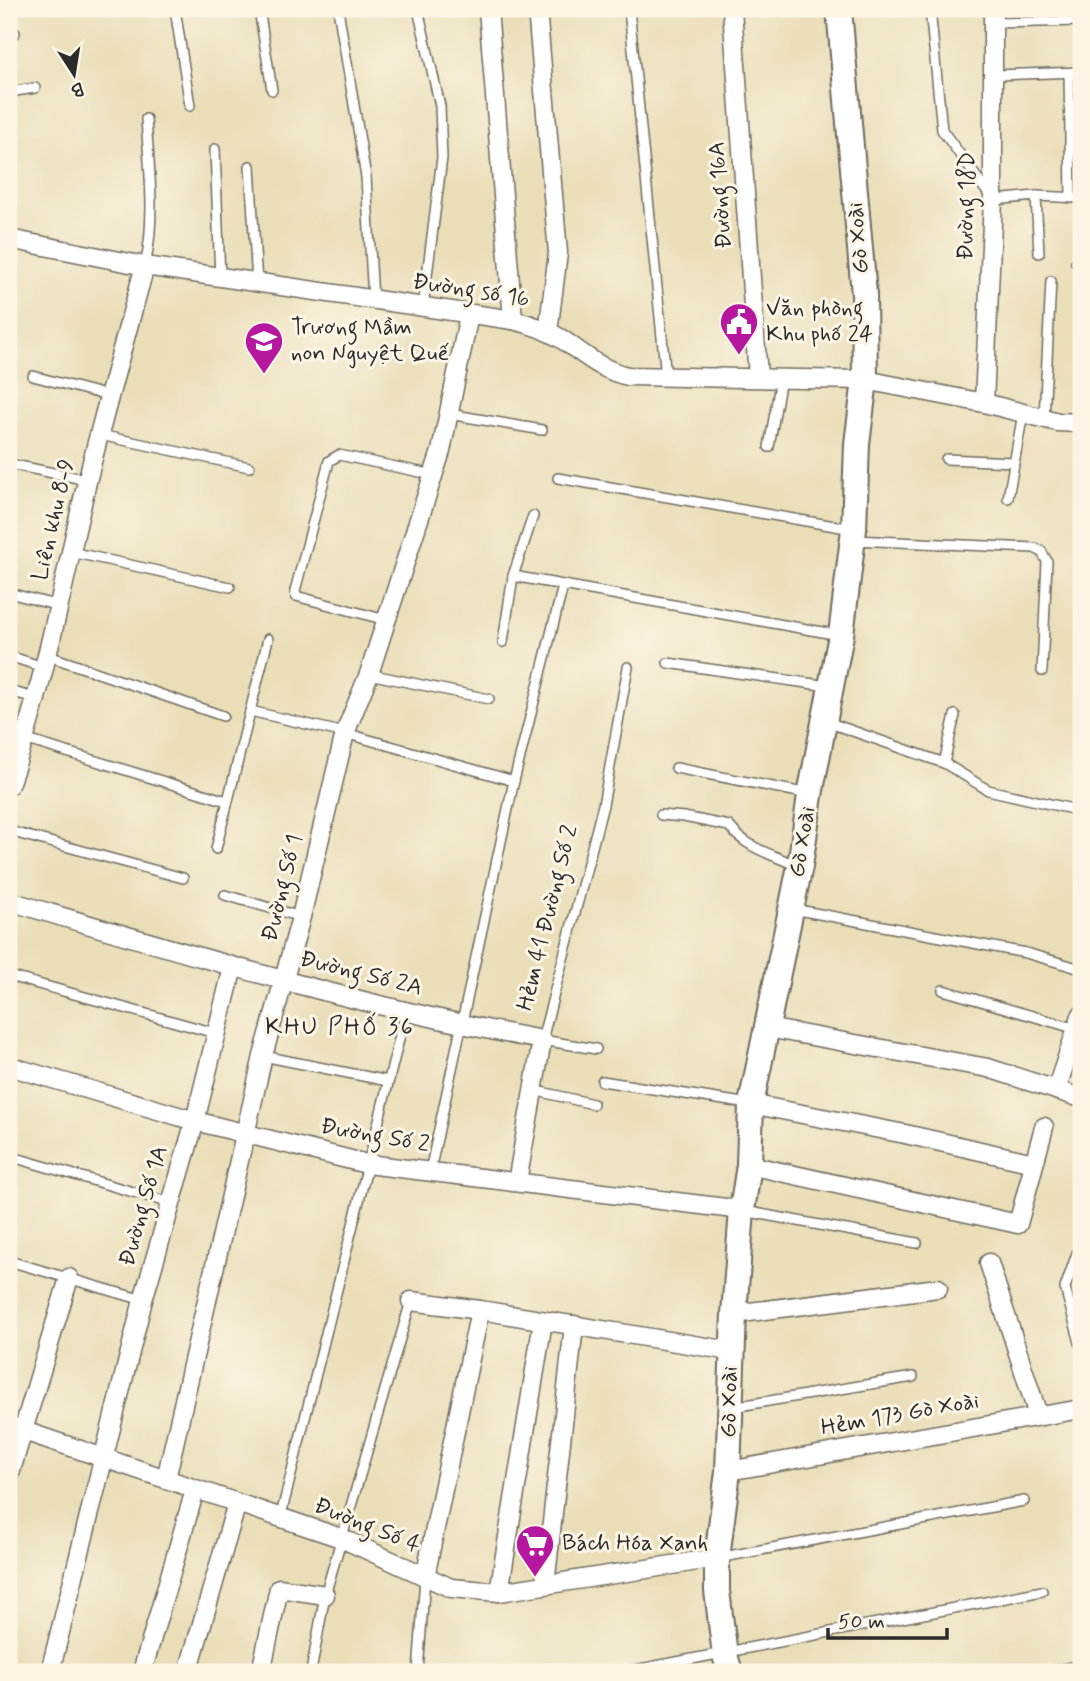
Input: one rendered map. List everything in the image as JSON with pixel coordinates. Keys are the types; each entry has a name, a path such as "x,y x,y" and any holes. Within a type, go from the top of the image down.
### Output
{"street":[{"path":"488,9 513,320"},
{"path":"537,9 558,253 548,332"},
{"name":"Đường 16A","path":"732,9 758,377"},
{"name":"Gò Xoài","path":"728,1663 717,1591 717,1558 728,1471 731,1351 742,1210 749,1165 751,1104 800,866 810,795 841,635 853,535 864,380 864,294 839,9"},
{"name":"Đường 18D","path":"984,403 993,200 993,16"},
{"name":"Đường số 16","path":"9,239 145,266 513,320 548,332 589,360 611,372 628,376 864,380 1081,424"},
{"name":"Liên khu 8-9","path":"11,774 24,739 45,661 109,396 145,266"},
{"name":"Đường Số 1","path":"166,1479 263,1056 301,917 345,733 369,674 442,451 469,315"},
{"name":"Đường Số 2A","path":"9,901 233,967 462,1026 542,1040"},
{"name":"Đường Số 1A","path":"50,1672 143,1300 194,1121 233,967"},
{"path":"1056,1090 1079,1022"},
{"path":"768,1028 988,1068 1081,1098"},
{"name":"Hẻm 41 Đường Số 2","path":"516,1182 542,1040"},
{"name":"Đường Số 2","path":"9,1066 194,1121 367,1164 742,1210"},
{"path":"751,1104 1034,1163"},
{"path":"749,1165 1018,1224 1044,1127"},
{"path":"989,1263 1038,1415"},
{"path":"9,1477 15,1428 69,1278"},
{"path":"734,1314 938,1288"},
{"path":"411,1301 731,1351"},
{"path":"425,1577 480,1310"},
{"path":"499,1592 543,1321"},
{"path":"545,1585 574,1325"},
{"name":"Hẻm 173 Gò Xoài","path":"728,1471 1081,1409"},
{"name":"Đường Số 4","path":"15,1428 341,1538 451,1588 499,1592 717,1558"},
{"path":"142,1672 195,1490"},
{"path":"188,1672 237,1503"},
{"path":"261,1672 279,1588 325,1595"}],"lane":[{"path":"175,9 190,106"},
{"path":"259,9 272,90"},
{"path":"338,9 366,177 373,300"},
{"path":"418,9 440,106 442,158 423,307"},
{"path":"629,9 666,377"},
{"path":"930,9 942,130 993,200 1036,196 1076,198 1069,74"},
{"path":"993,16 1081,21"},
{"path":"995,75 1081,72"},
{"path":"9,92 35,88"},
{"path":"145,266 150,239 151,208 146,119"},
{"path":"215,149 220,278"},
{"path":"250,166 257,284"},
{"path":"1036,196 1039,253"},
{"path":"1044,418 1051,281"},
{"path":"33,376 109,396"},
{"path":"769,447 781,378"},
{"path":"1008,498 1023,413"},
{"path":"449,414 542,430"},
{"path":"100,435 249,467"},
{"path":"386,620 296,596 295,591 329,461 339,455 434,475"},
{"path":"946,459 1013,462"},
{"path":"9,464 88,481"},
{"path":"558,478 853,535 1034,548 1041,551 1046,561 1042,671"},
{"path":"503,642 513,576 533,516"},
{"path":"71,552 230,587"},
{"path":"513,576 841,635"},
{"path":"430,1171 514,781 563,586"},
{"path":"9,593 59,606"},
{"path":"216,849 268,639"},
{"path":"9,656 45,661 223,716"},
{"path":"668,663 830,687"},
{"name":"Hẻm 41 Đường Số 2","path":"542,1040 603,805 628,667"},
{"path":"369,674 489,699"},
{"path":"9,691 35,698"},
{"path":"250,711 345,733 514,781"},
{"path":"944,763 955,715"},
{"path":"825,721 944,763 988,790 1081,811"},
{"path":"24,739 226,801"},
{"path":"676,768 810,795"},
{"path":"661,815 729,826 737,838 754,848 800,866"},
{"path":"9,831 183,878"},
{"path":"225,895 301,917"},
{"path":"791,908 1026,953 1081,969"},
{"path":"9,976 215,1033"},
{"path":"943,990 1079,1022"},
{"path":"280,1519 406,1010"},
{"path":"542,1040 596,1049"},
{"path":"263,1056 388,1081"},
{"path":"602,1081 751,1104"},
{"path":"533,1090 593,1104"},
{"path":"9,1156 171,1203"},
{"path":"742,1210 917,1243"},
{"path":"1081,1242 1065,1288 1081,1346"},
{"path":"9,1261 143,1300"},
{"path":"312,1672 325,1595 411,1301"},
{"path":"731,1408 913,1377"},
{"path":"717,1558 1024,1501"},
{"path":"418,1672 425,1577"},
{"path":"625,1672 728,1663 1042,1591"},
{"path":"1047,1672 1075,1666"}],"place":[{"name":"Văn phòng Khu phố 24","path":"739,356"},
{"name":"Trương Mầm non Nguyệt Quế","path":"264,375"},
{"name":"Bách Hóa Xanh","path":"535,1578"}],"district":[{"name":"KHU PHỐ 36","path":"340,1027"}]}
